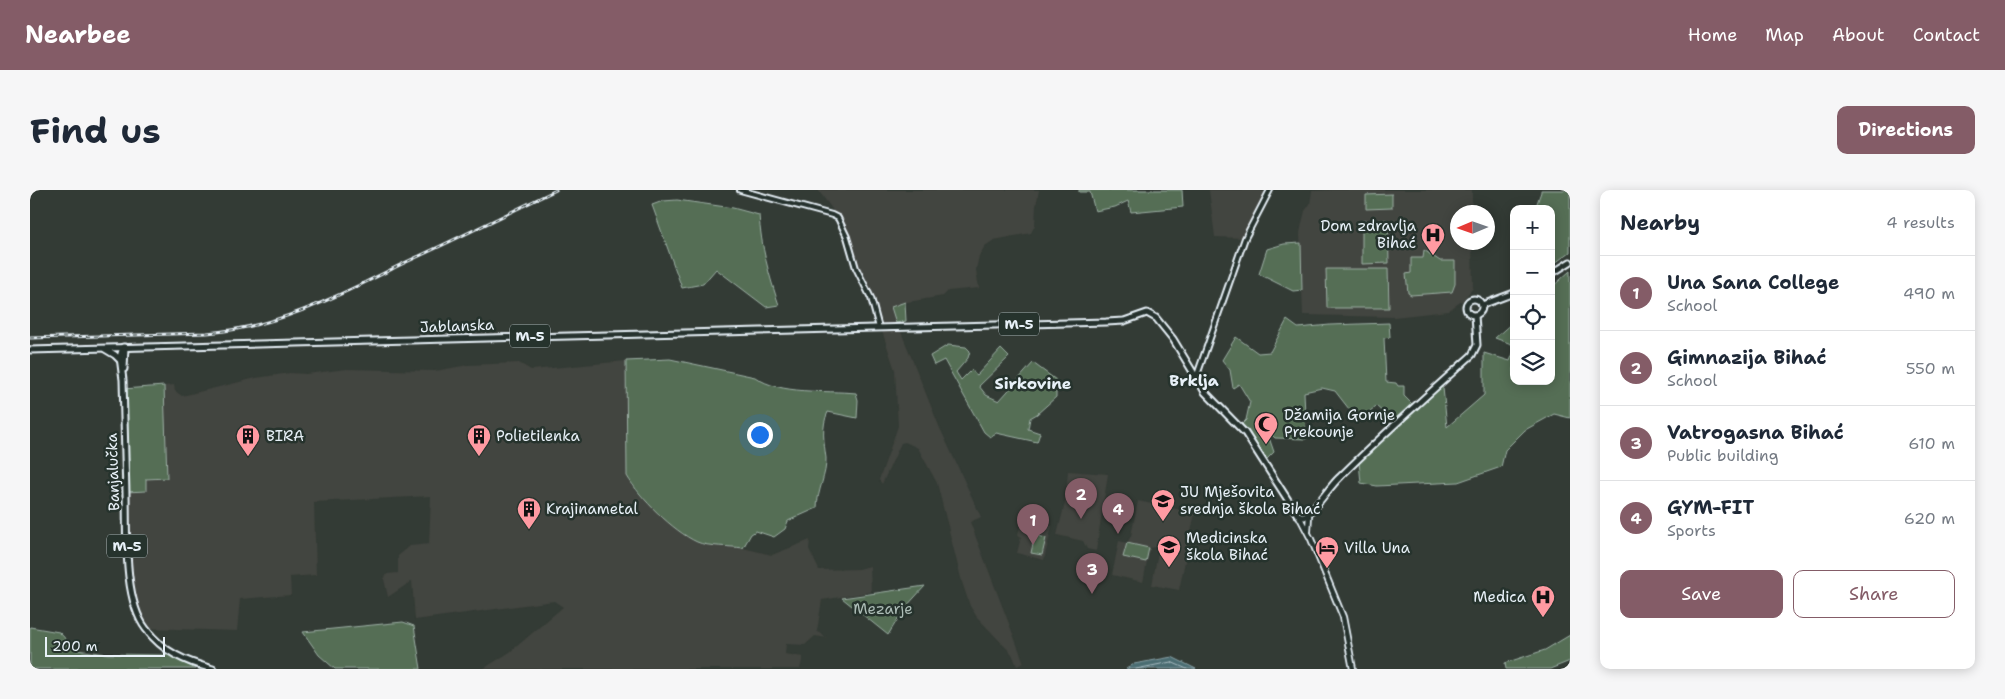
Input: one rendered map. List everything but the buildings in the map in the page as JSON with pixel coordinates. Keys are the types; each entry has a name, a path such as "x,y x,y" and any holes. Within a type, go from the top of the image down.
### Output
{"main road":[{"path":"1555,271 1570,262"},
{"path":"1482,305 1510,294"},
{"path":"1475,315 1470,314 1466,310 1467,302 1471,299 1476,299 1482,305"},
{"path":"1475,315 1481,310 1482,305"},
{"name":"Jablanska","path":"30,350 1106,322 1124,320 1142,314 1151,314 1172,339 1196,378"},
{"path":"1308,534 1309,515 1326,492 1348,469 1472,355 1477,345 1475,315"},
{"name":"M-5","path":"123,380 121,361 124,347"},
{"name":"M-5","path":"123,380 124,347"},
{"path":"102,348 115,355 121,361"},
{"name":"M-5","path":"1196,378 1205,392 1245,433 1299,516"},
{"name":"Banjalučka","path":"123,380 128,560 137,612 144,628 160,646 184,660 213,669"},
{"path":"1299,516 1309,515"},
{"path":"1299,516 1343,617 1353,669"}],"street":[{"path":"740,190 838,218 847,237 856,268 871,298 879,328"},
{"path":"1196,378 1245,238 1270,190"}],"shaded area":[{"path":"818,190 1039,190 1035,225 1031,233 994,240 985,246 979,256 976,270 979,288 948,291 943,296 891,307 939,426 981,517 970,522 1024,663 1017,666 1012,654 977,617 970,606 962,582 937,483 918,448 905,442 901,443 882,484 879,480 898,426 895,370 877,316 838,218 832,215 832,209"},
{"path":"1209,190 1261,190 1268,194 1245,238 1215,237"},
{"path":"1472,190 1472,205 1450,205 1450,250 1472,250 1473,288 1463,300 1448,311 1394,317 1303,315 1300,233 1305,211 1310,204 1312,191"},
{"path":"626,361 627,476 636,491 682,533 698,543 743,548 772,555 810,540 809,549 819,570 859,569 870,566 871,592 822,600 817,631 827,638 815,636 805,645 786,644 785,654 803,657 800,669 483,669 510,652 563,607 554,601 415,620 412,581 388,597 384,579 387,574 398,573 398,556 410,546 429,544 431,496 314,502 316,575 290,577 291,595 240,599 237,631 144,628 137,611 130,576 126,492 145,491 146,479 166,478 164,386 174,385 175,391 182,396 256,378 290,373 306,374 347,369 435,371 468,365 519,363 531,370"},
{"path":"1068,471 1108,474 1096,551 1087,549 1083,541 1057,535 1065,503"},
{"path":"1138,501 1195,513 1179,590 1152,585 1159,546 1150,548 1143,582 1112,575 1119,541 1127,543 1131,536"},
{"path":"1022,518 1052,526 1044,560 1017,553 1021,537 1018,535"}],"green space":[{"path":"1079,190 1182,190 1183,207 1131,212 1128,201 1115,207 1095,211 1090,192 1079,192"},
{"path":"1541,190 1570,190 1570,252 1555,263 1555,205 1536,205"},
{"path":"1392,194 1392,208 1366,209 1366,195"},
{"path":"677,200 733,208 759,215 766,261 779,305 766,307 716,269 703,284 682,288 652,205 663,201"},
{"path":"1388,220 1389,263 1362,264 1362,221"},
{"path":"1301,243 1302,290 1293,291 1259,274 1267,249 1284,244"},
{"path":"1424,250 1440,261 1455,261 1455,284 1452,292 1411,295 1408,293 1406,274 1411,273 1411,258 1423,258"},
{"path":"1326,269 1388,269 1389,308 1327,308"},
{"path":"1570,271 1570,418 1554,414 1525,430 1505,450 1501,467 1458,482 1377,486 1361,483 1359,462 1441,387 1443,388 1447,427 1484,395 1484,353 1510,361 1510,385 1555,385 1555,284"},
{"path":"905,302 906,321 896,323 891,307"},
{"path":"1287,320 1298,328 1389,323 1390,337 1384,338 1386,382 1404,386 1404,396 1412,404 1396,418 1386,415 1376,406 1361,419 1356,418 1335,391 1322,388 1304,392 1306,439 1275,438 1266,429 1274,452 1267,459 1241,425 1246,420 1250,402 1239,384 1233,388 1230,370 1222,360 1236,337 1258,353 1270,352"},
{"path":"1510,325 1510,344 1495,338"},
{"path":"948,345 966,347 970,351 968,358 956,372 961,380 971,370 977,375 1001,349 1009,357 979,386 986,395 999,401 1033,363 1056,380 1056,397 1030,418 1028,429 1040,433 1037,442 996,433 990,437 984,432 944,360 934,365 930,356"},
{"path":"670,359 755,377 777,387 803,391 856,393 858,400 857,418 828,412 826,417 824,435 826,464 817,508 788,521 785,529 774,537 756,531 751,534 743,548 713,546 697,542 678,530 658,513 640,494 627,476 626,361"},
{"path":"164,386 167,478 146,479 146,491 126,492 123,389"},
{"path":"1035,535 1046,538 1042,555 1031,553"},
{"path":"1127,543 1149,548 1146,562 1123,557"},
{"name":"Mezarje","path":"925,586 904,609 888,635 842,598"},
{"path":"403,622 414,626 421,669 335,669 319,655 303,632"},
{"path":"30,627 59,632 76,650 108,654 168,655 196,669 30,669"},
{"path":"1570,635 1570,661 1550,669 1506,669 1505,663 1545,650"}],"water":[{"path":"1172,657 1196,669 1126,669 1134,664"}],"railway":[{"path":"30,338 207,333 234,330 284,317 355,287 556,190"}],"place":[{"name":"Dom zdravlja Bihać","path":"1433,256"},
{"name":"Džamija Gornje Prekounje","path":"1266,445"},
{"name":"BIRA","path":"248,457"},
{"name":"Polietilenka","path":"479,457"},
{"name":"Gimnazija Bihać","path":"1081,519"},
{"name":"JU Mješovita srednja škola Bihać","path":"1163,522"},
{"name":"Krajinametal","path":"529,530"},
{"name":"GYM-FIT","path":"1118,534"},
{"name":"Una Sana College","path":"1033,545"},
{"name":"Medicinska škola Bihać","path":"1169,568"},
{"name":"Villa Una","path":"1327,569"},
{"name":"Vatrogasna Bihać","path":"1092,594"},
{"name":"Medica","path":"1543,618"}],"district":[{"name":"Brklja","path":"1194,380"},
{"name":"Sirkovine","path":"1033,383"}]}
